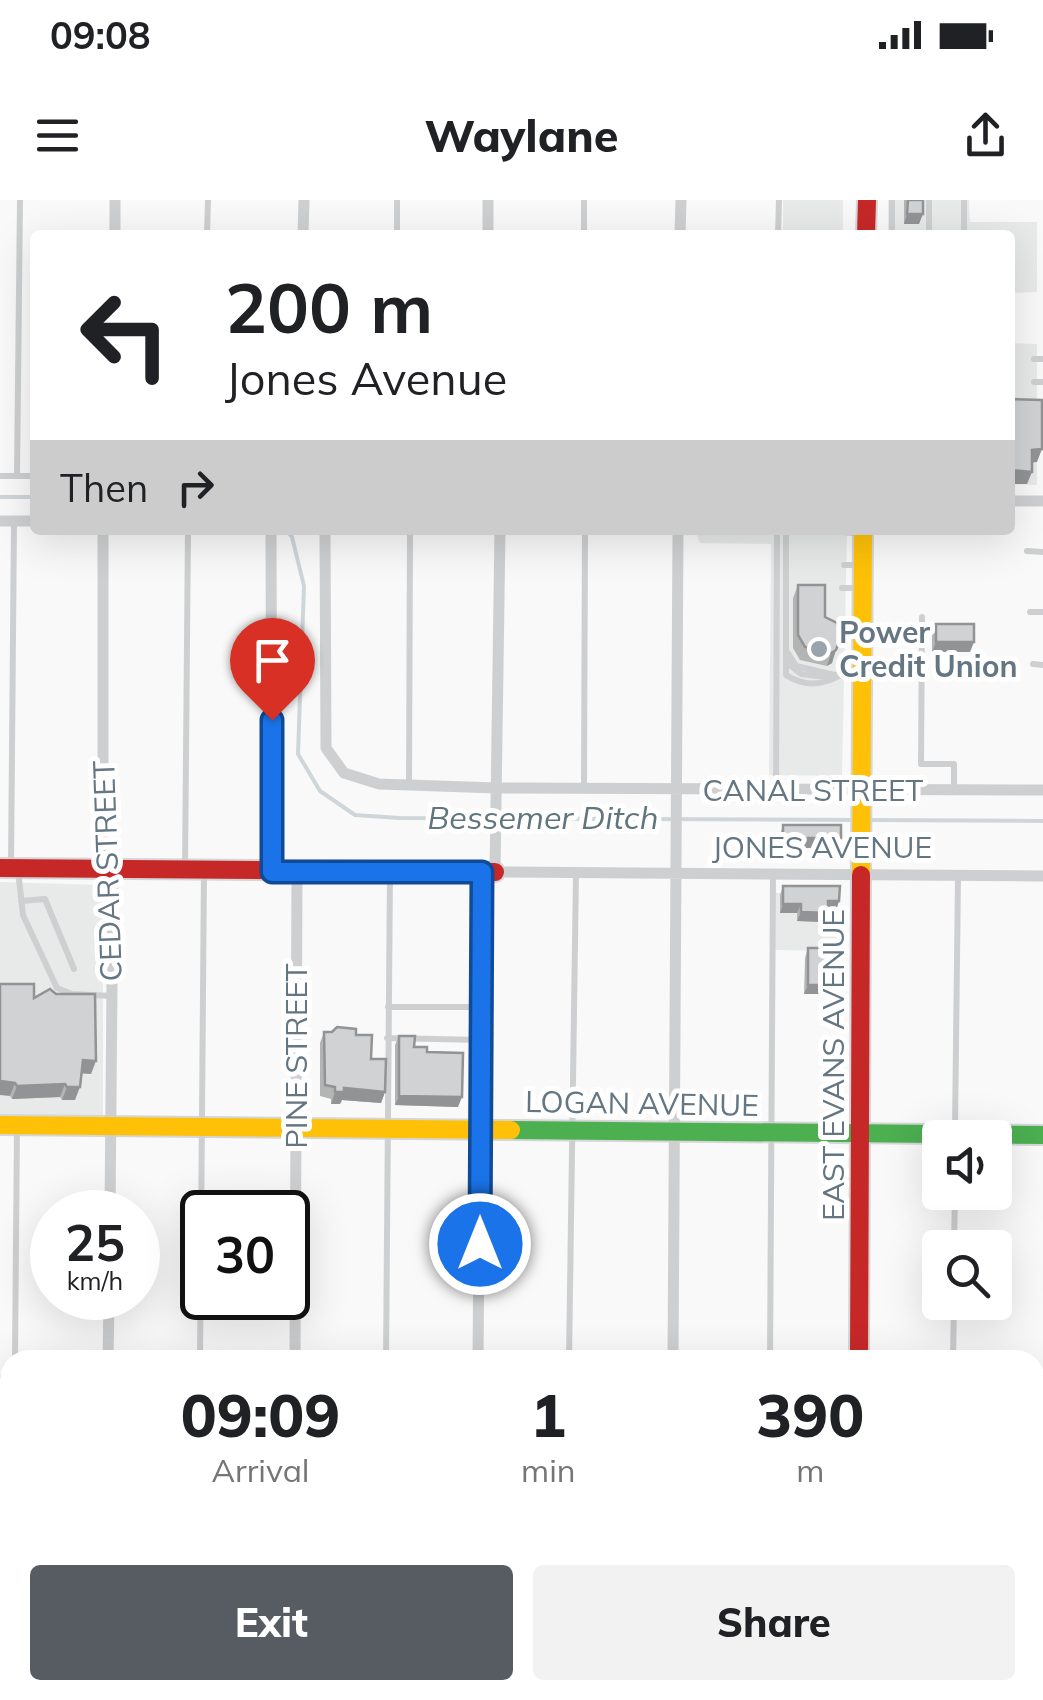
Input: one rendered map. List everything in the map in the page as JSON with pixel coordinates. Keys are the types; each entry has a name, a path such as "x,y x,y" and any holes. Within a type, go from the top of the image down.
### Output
{"main road":[{"path":"866,200 866,230"},
{"name":"EAST EVANS AVENUE","path":"859,1350 862,672 867,595 853,565 862,535"},
{"name":"JONES AVENUE","path":"10,868 488,872"},
{"name":"LOGAN AVENUE","path":"9,1125 922,1135"},
{"name":"LOGAN AVENUE","path":"1012,1135 1043,1135"}],"street":[{"path":"115,200 115,230"},
{"path":"303,230 304,200"},
{"path":"488,200 488,230"},
{"path":"680,230 681,200"},
{"path":"1015,501 1043,501"},
{"path":"0,520 30,521"},
{"name":"CEDAR STREET","path":"103,535 103,852 113,870 110,1190"},
{"path":"271,535 272,872"},
{"name":"CANAL STREET","path":"325,535 326,748 344,774 379,784 497,788 1043,790"},
{"path":"478,1350 481,1007 488,872 497,808 500,535"},
{"path":"673,1350 678,535"},
{"name":"PINE STREET","path":"295,1350 297,872"},
{"name":"JONES AVENUE","path":"488,872 1043,876"},
{"path":"108,1350 109,1320"}],"lane":[{"path":"17,476 20,200"},
{"path":"208,200 208,230"},
{"path":"396,230 397,200"},
{"path":"584,200 584,230"},
{"path":"778,200 778,230"},
{"path":"892,200 892,230"},
{"path":"929,200 929,230"},
{"path":"964,200 964,230"},
{"path":"0,476 30,476"},
{"path":"14,521 10,868 23,915 57,988 72,994 112,996"},
{"path":"188,535 202,1127 200,1350"},
{"path":"410,535 410,785"},
{"path":"584,788 585,535"},
{"path":"776,790 780,535"},
{"path":"786,535 786,675 818,684 839,676 921,664"},
{"path":"1027,551 1043,552"},
{"path":"842,588 867,595"},
{"path":"1030,612 1043,612"},
{"path":"922,616 920,764 954,764 954,790"},
{"path":"786,648 796,666 839,676"},
{"path":"1033,664 1043,664"},
{"path":"386,1350 390,872"},
{"path":"569,1350 576,873"},
{"path":"770,1350 773,874"},
{"path":"955,1120 958,876"},
{"path":"22,901 44,899 74,969"},
{"path":"388,1007 481,1007"},
{"path":"387,1038 481,1040"},
{"path":"9,1125 15,1350"},
{"path":"954,1320 954,1350"}],"shaded area":[{"path":"783,200 843,200 843,230 783,230"},
{"path":"888,200 969,200 970,222 1037,222 1037,292 1015,293 1015,230 888,230"},
{"path":"1015,343 1037,344 1037,485 1015,484"},
{"path":"697,535 847,535 842,776 769,775 771,544 700,543"},
{"path":"0,882 103,885 103,1117 0,1116"},
{"path":"775,893 838,894 837,951 775,950"}],"building":[{"path":"908,200 923,200 923,214 907,214"},
{"path":"1015,399 1042,400 1042,449 1032,450 1032,472 1015,470"},
{"path":"798,585 825,585 825,617 837,623 842,634 831,653 805,647 798,635"},
{"path":"936,624 974,624 974,642 936,642"},
{"path":"783,825 841,825 841,838 783,838"},
{"path":"783,886 840,886 839,901 828,901 828,913 801,912 801,904 783,904"},
{"path":"808,948 830,948 830,985 808,985"},
{"path":"0,984 34,984 34,998 50,989 56,994 95,994 96,1061 83,1060 80,1087 17,1086 0,1081"},
{"path":"337,1027 356,1029 356,1035 372,1035 371,1059 386,1059 385,1092 344,1088 344,1092 335,1092 335,1087 325,1085 324,1032"},
{"path":"399,1036 415,1036 414,1047 427,1047 427,1052 463,1053 462,1097 399,1096"}],"waterway":[{"name":"Bessemer Ditch","path":"0,497 30,497"},
{"name":"Bessemer Ditch","path":"290,535 304,586 298,754 320,791 355,815 857,820"},
{"name":"Bessemer Ditch","path":"867,820 1043,821"}],"traffic: fast":[{"path":"511,1130 1043,1135"}],"traffic: slow":[{"path":"861,875 863,535"},
{"path":"0,1125 511,1130"}],"traffic: jam":[{"path":"866,230 867,200"},
{"path":"0,868 495,872"},
{"path":"859,1350 861,875"}],"place":[{"name":"Power Credit Union","path":"819,649"}],"route":[{"path":"272,720 272,872 482,872 480,1244"}]}
